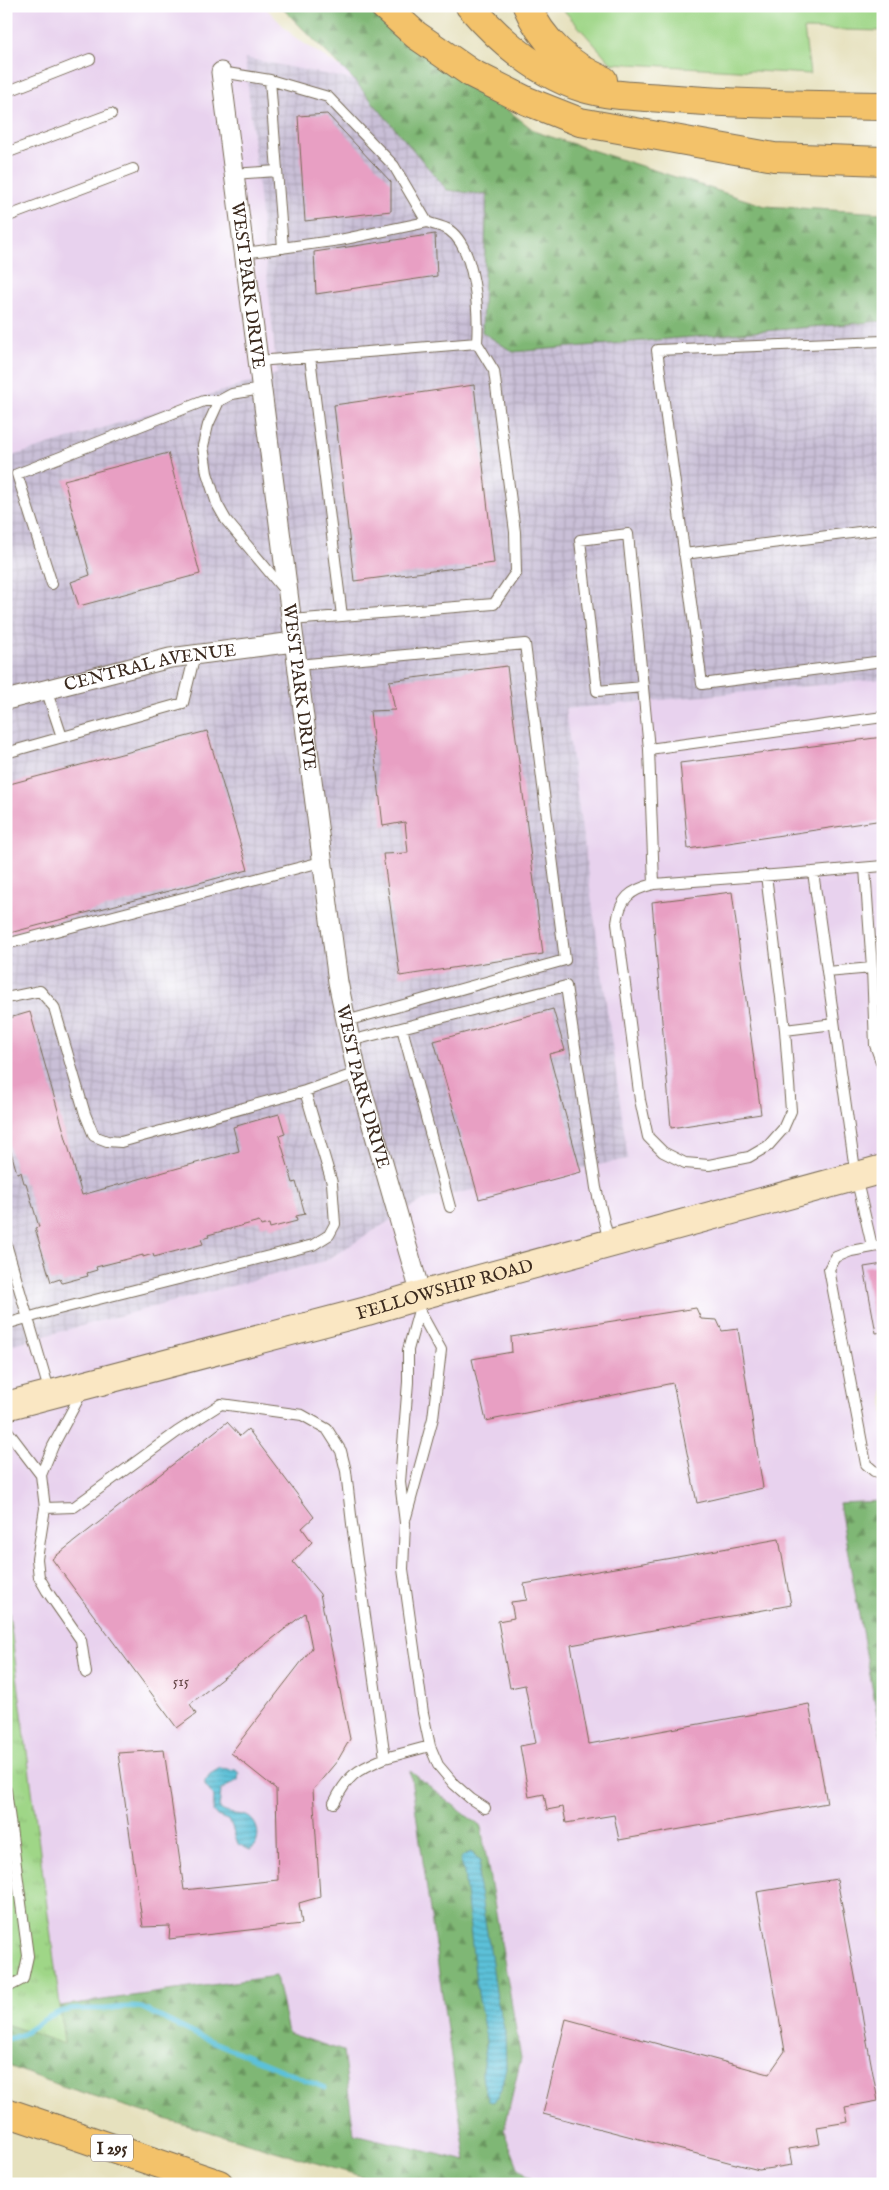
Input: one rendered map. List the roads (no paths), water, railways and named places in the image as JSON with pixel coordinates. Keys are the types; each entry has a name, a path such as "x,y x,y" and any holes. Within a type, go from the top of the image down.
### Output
{"highway":[{"path":"384,6 442,55 471,74 527,102 580,122 774,157 883,161"},
{"path":"449,6 470,33 490,51 536,85 668,138"},
{"path":"470,6 500,38 525,57 559,78 606,94 743,104 883,106"},
{"path":"526,6 548,40 574,65 610,83 662,98"},
{"name":"I 295","path":"6,2112 219,2184"}],"street":[{"name":"WEST PARK DRIVE","path":"220,72 338,982 357,1073 420,1302"},
{"name":"CENTRAL AVENUE","path":"6,700 113,671 195,654 294,642"},
{"name":"FELLOWSHIP ROAD","path":"6,1406 367,1311 420,1302 609,1243 883,1169"}],"lane":[{"path":"6,92 90,59"},
{"path":"220,72 270,80 328,97 394,166 427,222"},
{"path":"270,80 283,248"},
{"path":"6,153 111,114"},
{"path":"6,217 133,169"},
{"path":"233,174 277,171"},
{"path":"244,253 340,240 427,222 448,229 461,242 473,277 478,321 477,343 494,371 515,532 516,572 494,604 291,620"},
{"path":"883,341 657,350 702,684 883,661"},
{"path":"258,361 477,343"},
{"path":"310,357 342,616"},
{"path":"52,584 16,474 204,401 219,401 232,394 261,389"},
{"path":"219,401 208,425 203,446 207,472 217,504 226,520 288,593"},
{"path":"684,554 883,529"},
{"path":"643,687 597,691 580,540 628,534 643,687 649,749 654,884"},
{"path":"297,665 525,644 565,960 346,1021"},
{"path":"6,753 183,703 195,654"},
{"path":"46,690 62,737"},
{"path":"649,749 883,717"},
{"path":"6,944 321,862"},
{"path":"766,875 785,1030 792,1110 783,1129 768,1146 749,1157 709,1165 685,1163 663,1152 648,1137 640,1100 617,923 618,910 626,897 638,888 654,884 766,875 865,868 883,866"},
{"path":"865,868 875,1045 883,1067"},
{"path":"813,872 856,1176 878,1245 836,1257 830,1269 866,1464 874,1471 883,1473"},
{"path":"827,972 872,968"},
{"path":"350,1041 566,986 596,1188 609,1243"},
{"path":"6,998 40,991 54,1007 94,1136 107,1141 120,1142 305,1091 357,1073"},
{"path":"785,1030 834,1024"},
{"path":"402,1028 450,1207"},
{"path":"6,1324 313,1246 329,1235 334,1224 332,1183 305,1091"},
{"path":"6,1244 50,1394"},
{"path":"420,1302 408,1350 408,1382 400,1482 405,1523 403,1569 423,1713 430,1746 438,1765 454,1784 485,1808"},
{"path":"405,1523 431,1426 441,1350 420,1302"},
{"path":"41,1475 56,1439 86,1385"},
{"path":"46,1508 74,1507 177,1432 221,1404 302,1415 327,1429 341,1451 346,1471 385,1758"},
{"path":"6,1429 41,1475 46,1508 37,1559 39,1577 81,1640 86,1673"},
{"path":"334,1803 344,1782 356,1772 385,1758 430,1746"},
{"path":"6,1790 28,1956 23,1979 6,1988"}],"water":[{"path":"220,1768 236,1770 239,1773 238,1780 221,1790 219,1808 229,1813 244,1815 253,1821 258,1836 255,1846 250,1850 238,1844 230,1821 217,1816 213,1811 214,1797 205,1785 205,1781 210,1774"},
{"path":"471,1852 480,1861 478,1881 497,1999 505,2032 506,2067 499,2097 493,2102 489,2101 482,2076 486,2041 476,1982 464,1873 460,1859"}],"waterway":[{"path":"6,2039 19,2036 54,2014 61,2012 75,2009 137,2007 199,2036 325,2088"}]}
